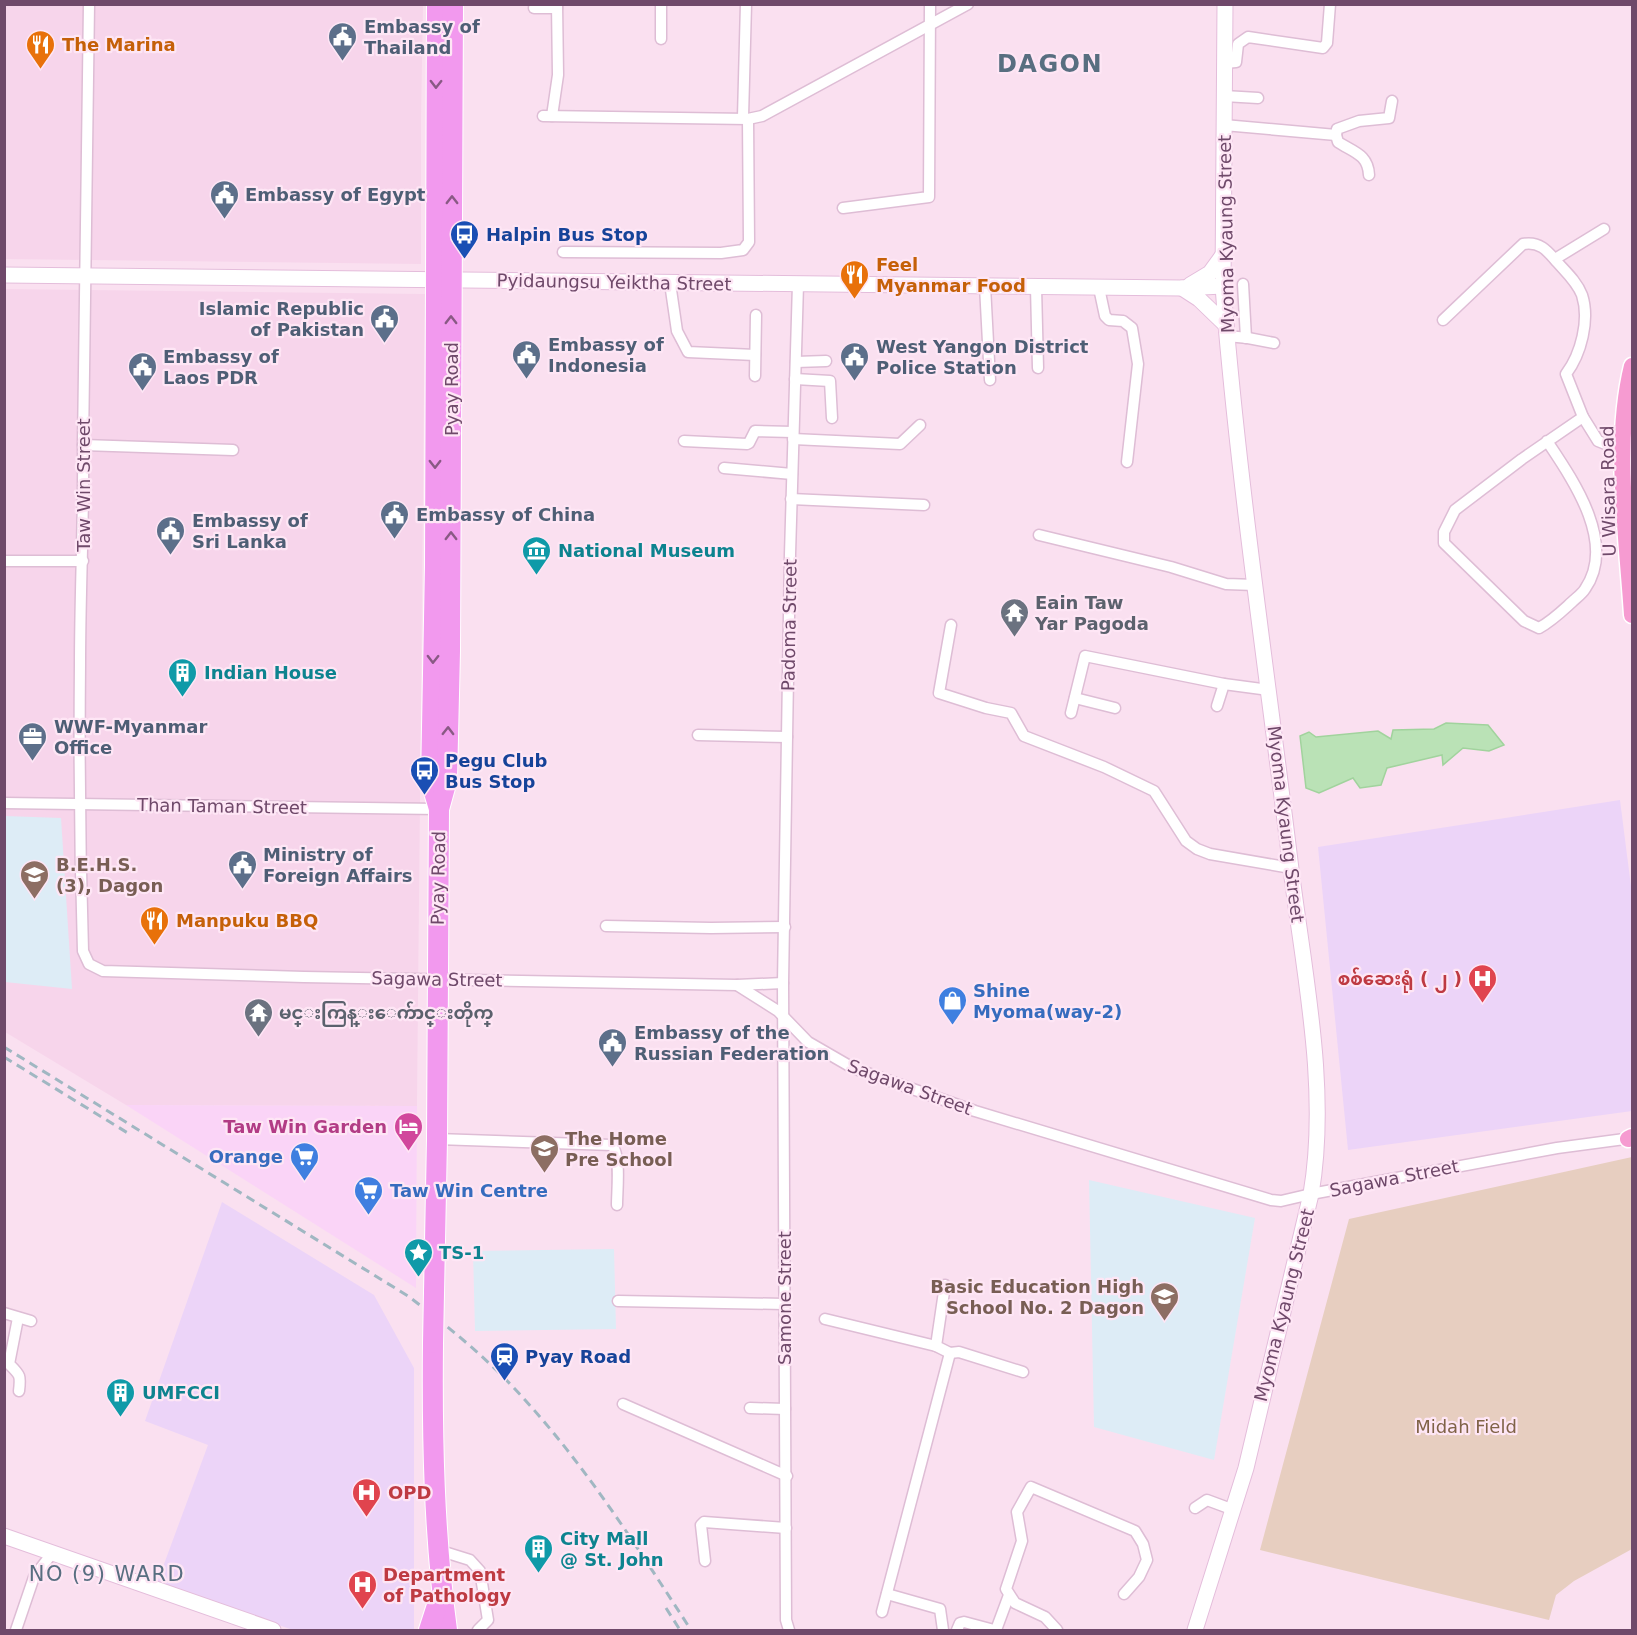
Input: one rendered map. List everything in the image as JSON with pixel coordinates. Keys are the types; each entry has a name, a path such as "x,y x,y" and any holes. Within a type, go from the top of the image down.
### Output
{"highway":[{"name":"Pyay Road","path":"437,4 444,279"},
{"name":"Pyay Road","path":"447,1630 438,1550 432,1462 439,809 431,782 435,554 453,4"},
{"path":"429,1630 442,1591"}],"main road":[{"name":"Myoma Kyaung Street","path":"1195,1630 1246,1468 1311,1194 1315,1173 1317,1113 1314,1055 1226,331 1223,286 1225,4"},
{"path":"1182,288 1202,280 1223,255"},
{"name":"Pyidaungsu Yeiktha Street","path":"4,275 1098,288 1223,286"},
{"path":"1182,288 1198,299 1226,331"},
{"name":"U Wisara Road","path":"1632,366 1627,387 1626,447 1632,615"},
{"path":"4,1536 273,1630"}],"street":[{"name":"Taw Win Street","path":"89,4 78,803 83,951 89,964"},
{"path":"661,4 661,39"},
{"path":"563,252 721,253 743,250 749,242 745,118 746,4"},
{"path":"843,208 929,197 930,4"},
{"path":"534,8 557,6 558,75 547,116 745,118 762,116 968,4"},
{"path":"1225,63 1236,62 1238,44 1248,38 1323,48 1327,43 1330,4"},
{"path":"1224,96 1258,98"},
{"path":"1369,175 1366,160 1360,153 1338,142 1336,135 1338,129 1359,121 1389,117 1392,101"},
{"path":"1224,125 1336,135"},
{"path":"1555,259 1604,229"},
{"path":"1443,320 1523,244 1531,243 1544,247 1573,279 1582,295 1585,313 1580,351 1566,374 1583,417 1598,441 1626,447"},
{"path":"670,283 677,331 688,352 755,355"},
{"name":"Padoma Street","path":"783,966 791,499 798,284"},
{"path":"1243,284 1246,338"},
{"path":"985,286 990,380"},
{"path":"1036,287 1038,368"},
{"path":"1098,288 1105,316 1109,320 1123,321 1132,328 1138,364 1127,462"},
{"path":"755,376 756,315"},
{"path":"1226,331 1246,338 1274,343"},
{"path":"796,362 826,361"},
{"path":"795,379 830,381 832,418"},
{"path":"1547,441 1568,471 1591,519 1598,552 1585,589 1552,621 1539,628 1524,621 1444,543 1444,532 1455,510 1547,441 1583,417"},
{"path":"684,441 747,444 755,431 900,444 920,425"},
{"path":"83,445 233,450"},
{"path":"723,468 792,474"},
{"path":"791,499 924,505"},
{"path":"1039,535 1171,567 1226,584 1256,585"},
{"path":"4,561 83,561"},
{"path":"951,625 939,693 961,701 1011,713 1024,736 1104,767 1154,790 1186,842 1197,849 1210,854 1291,867"},
{"path":"1071,713 1085,656 1090,655 1224,684 1269,690"},
{"path":"1216,706 1224,684"},
{"path":"1075,698 1115,708"},
{"path":"698,735 787,737"},
{"name":"Than Taman Street","path":"4,803 439,809"},
{"path":"606,926 784,927"},
{"name":"Sagawa Street","path":"89,964 103,971 282,977 737,985 783,1016 808,1042 853,1068 975,1111 1271,1200 1281,1201 1557,1148 1631,1138"},
{"name":"Samone Street","path":"783,966 786,1620 789,1630"},
{"path":"737,985 783,983"},
{"path":"437,1139 612,1145 615,1147 617,1156 617,1205"},
{"path":"936,1346 945,1285"},
{"path":"618,1301 784,1304"},
{"path":"4,1313 31,1321"},
{"path":"18,1318 7,1363 19,1373 19,1391"},
{"path":"825,1319 936,1346 950,1353 959,1352 1023,1372"},
{"path":"882,1612 950,1353"},
{"path":"623,1404 787,1476"},
{"path":"750,1408 785,1409"},
{"path":"1057,1630 1045,1617 1014,1603 1006,1589 1022,1542 1017,1512 1031,1487 1135,1531 1143,1544 1147,1560 1139,1577 1124,1594"},
{"path":"1195,1508 1207,1500 1234,1510"},
{"path":"705,1561 702,1523 786,1528"},
{"path":"438,1550 470,1560 480,1571 488,1620 478,1630"},
{"path":"16,1630 34,1577 53,1552"},
{"path":"887,1594 940,1609 943,1630"},
{"path":"957,1630 960,1623 964,1622 995,1630 1010,1595"}],"shaded area":[{"path":"5,5 423,5 421,264 5,259"},
{"path":"4,289 425,294 417,1106 126,1105 5,1032"},
{"path":"1446,723 1488,725 1504,745 1489,751 1463,748 1443,765 1442,755 1387,768 1381,785 1360,788 1353,778 1319,793 1306,788 1300,736 1309,732 1316,737 1378,731 1391,739 1393,730 1434,729"},
{"name":"စစ်ဆေးရုံ ( ၂ )","path":"1620,800 1632,894 1632,1111 1348,1150 1318,847"},
{"name":"B.E.H.S. (3), Dagon","path":"5,816 61,818 72,989 5,982"},
{"name":"Taw Win Centre","path":"126,1105 417,1106 416,1288"},
{"name":"Basic Education High School No. 2 Dagon","path":"1089,1180 1255,1218 1214,1460 1094,1427"},
{"path":"222,1202 374,1295 414,1368 414,1630 293,1630 157,1583 208,1445 145,1421"},
{"path":"614,1249 616,1329 475,1331 473,1251"}],"green space":[{"name":"Midah Field","path":"1632,1157 1632,1549 1574,1581 1556,1595 1549,1620 1260,1550 1349,1219"}],"railway":[{"path":"4,1047 408,1296 436,1317 514,1388 563,1445 608,1505 691,1630"},
{"path":"4,1057 131,1135"},
{"path":"666,1608 680,1630"}],"place":[{"name":"Embassy of Thailand","path":"343,62"},
{"name":"The Marina","path":"41,70"},
{"name":"Embassy of Egypt","path":"224,220"},
{"name":"Halpin Bus Stop","path":"465,260"},
{"name":"Feel Myanmar Food","path":"855,300"},
{"name":"Islamic Republic of Pakistan","path":"385,344"},
{"name":"Embassy of Indonesia","path":"527,380"},
{"name":"West Yangon District Police Station","path":"855,382"},
{"name":"Embassy of Laos PDR","path":"142,392"},
{"name":"Embassy of China","path":"395,540"},
{"name":"Embassy of Sri Lanka","path":"171,556"},
{"name":"National Museum","path":"537,576"},
{"name":"Eain Taw Yar Pagoda","path":"1014,638"},
{"name":"Indian House","path":"183,698"},
{"name":"WWF-Myanmar Office","path":"33,762"},
{"name":"Pegu Club Bus Stop","path":"424,796"},
{"name":"Ministry of Foreign Affairs","path":"242,890"},
{"name":"B.E.H.S. (3), Dagon","path":"35,900"},
{"name":"Manpuku BBQ","path":"155,946"},
{"name":"စစ်ဆေးရုံ ( ၂ )","path":"1483,1004"},
{"name":"Shine Myoma(way-2)","path":"952,1026"},
{"name":"မင္းကြန္းေက်ာင္းတိုက္","path":"258,1038"},
{"name":"Embassy of the Russian Federation","path":"613,1068"},
{"name":"Taw Win Garden","path":"408,1152"},
{"name":"The Home Pre School","path":"544,1174"},
{"name":"Orange","path":"304,1182"},
{"name":"Taw Win Centre","path":"369,1216"},
{"name":"TS-1","path":"418,1278"},
{"name":"Basic Education High School No. 2 Dagon","path":"1165,1322"},
{"name":"Pyay Road","path":"504,1382"},
{"name":"UMFCCI","path":"121,1418"},
{"name":"OPD","path":"367,1518"},
{"name":"City Mall @ St. John","path":"539,1574"},
{"name":"Department of Pathology","path":"362,1610"}],"district":[{"name":"DAGON","path":"1050,64"},
{"name":"NO (9) WARD","path":"107,1574"}]}
